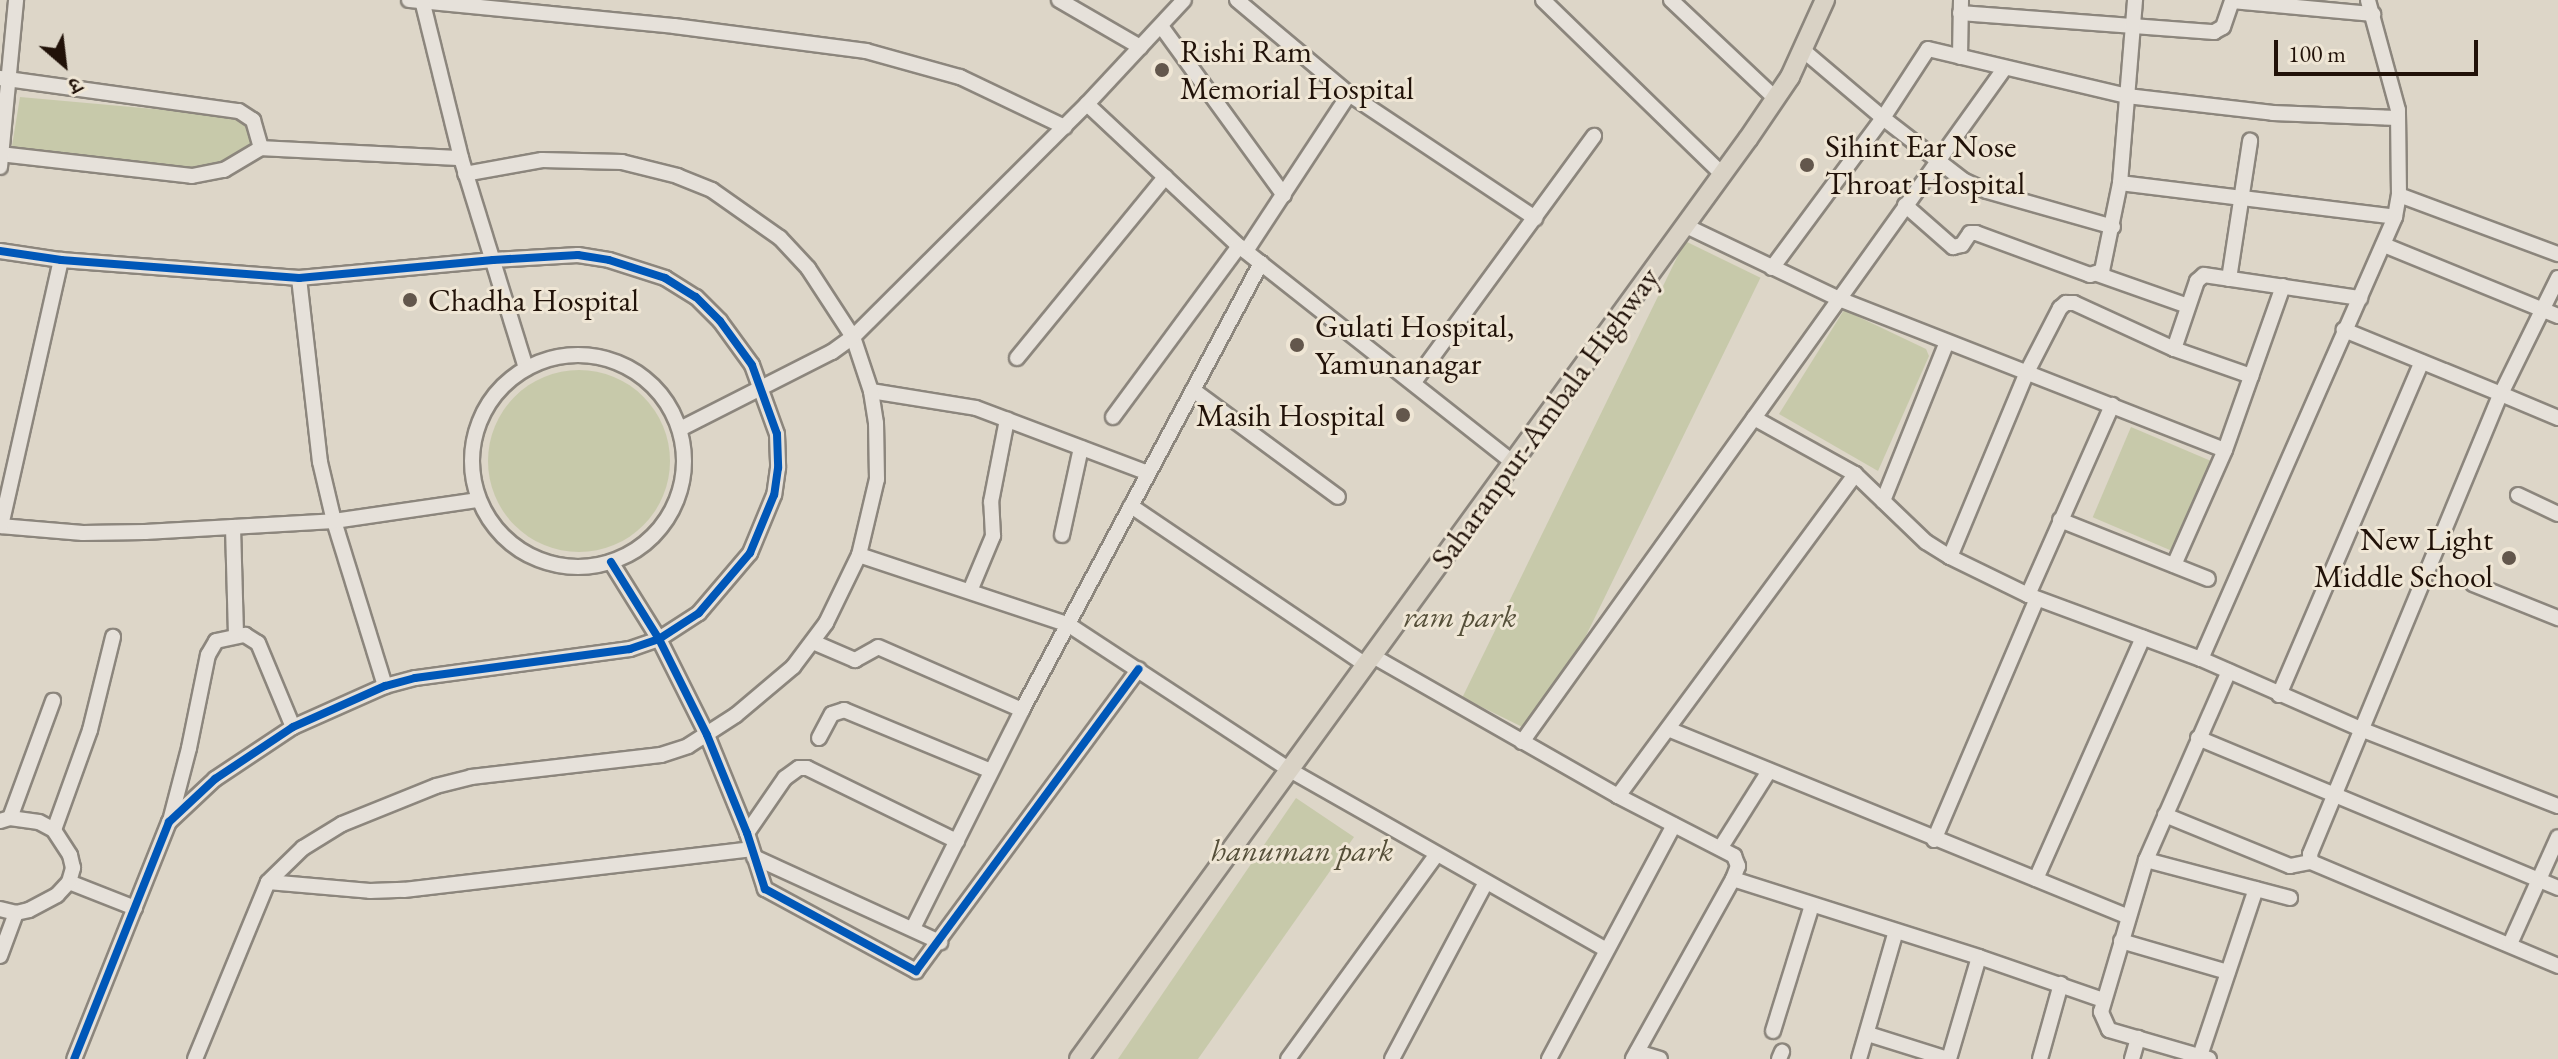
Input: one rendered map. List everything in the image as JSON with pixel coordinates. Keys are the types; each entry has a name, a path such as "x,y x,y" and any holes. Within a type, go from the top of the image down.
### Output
{"main road":[{"name":"Saharanpur-Ambala Highway","path":"1079,1059 1367,659 1686,226 1804,51 1825,0"}],"street":[{"path":"16,0 4,79 0,159 192,176 224,170 261,148 461,158"},
{"path":"409,0 689,27 866,51 960,77 1065,127"},
{"path":"422,0 465,174 526,368"},
{"path":"1059,0 1140,47"},
{"path":"680,429 763,389 832,352 853,337 1065,127 1184,0"},
{"path":"1237,0 1349,94 1535,218"},
{"path":"1543,0 1722,174"},
{"path":"1671,0 1775,98"},
{"path":"2097,274 2105,265 2120,183 2135,0"},
{"path":"1960,57 1961,6 2214,32 2223,27 2229,3 2236,1 2371,7 2397,118 2399,195 2395,217 2201,659"},
{"path":"1161,26 1284,195"},
{"path":"1772,268 1883,118 1928,49 2127,96 2273,113 2397,118"},
{"path":"1804,51 1963,180 1987,191 2113,227"},
{"path":"1522,742 2004,69"},
{"path":"4,79 239,111 253,120 261,148"},
{"path":"1113,417 1284,195 1349,94"},
{"path":"1087,104 1243,248 1514,463"},
{"path":"1414,382 1594,136"},
{"path":"2229,279 2250,141"},
{"path":"195,1059 268,882 283,864 320,835 436,786 471,777 661,755 707,735 776,683 813,642 859,555 877,479 876,423 871,391 853,337 808,268 780,238 738,205 678,176 596,159 542,160 465,174"},
{"path":"1017,358 1165,177"},
{"path":"2120,183 2395,217"},
{"path":"2399,195 2558,254"},
{"path":"1905,205 1953,247 1962,245 1970,233 1976,233 2188,306"},
{"path":"1686,226 1839,299 2225,450"},
{"path":"2384,245 2552,313"},
{"path":"0,251 61,260 299,278 578,255 633,266 665,278 696,297 738,341 763,389 777,434 774,495 750,553 726,585 699,613 659,639 630,649 415,678 385,686 293,727 215,779 169,822"},
{"path":"61,260 0,526 83,533 233,527 334,521 478,500"},
{"path":"913,928 1022,710 1261,263"},
{"path":"2174,349 2200,277 2208,274 2360,298"},
{"path":"299,278 313,424 334,521 385,686"},
{"path":"2311,862 2310,854 2501,394 2552,313 2558,278"},
{"path":"2174,565 2225,450 2283,286"},
{"path":"1950,557 2027,372 2060,308 2066,303 2074,303 2174,349 2251,376"},
{"path":"2344,330 2558,418"},
{"path":"1883,501 1947,342"},
{"path":"587,355 618,362 645,377 667,400 680,429 685,461 675,504 665,524 641,547 611,562 579,568 547,563 518,549 494,528 478,500 472,455 484,411 502,387 526,368 555,357 587,355"},
{"path":"2279,695 2422,362"},
{"path":"1193,390 1338,497"},
{"path":"871,391 960,404 1148,473"},
{"path":"1934,840 2033,597 2060,520 2112,405"},
{"path":"1754,418 1855,474 1926,542 1950,557 2033,597 2201,659 2363,730 2558,806"},
{"path":"970,591 993,536 991,502 1007,420"},
{"path":"1062,535 1081,448"},
{"path":"1618,796 1855,474"},
{"path":"2518,495 2558,514"},
{"path":"1131,506 1367,659 1618,796 1721,847 1737,861 1733,879 1635,1055 1660,1059"},
{"path":"2060,520 2208,579"},
{"path":"233,527 236,636"},
{"path":"859,555 1069,625 1288,769 1606,950"},
{"path":"611,562 659,639 707,735 747,833 765,889 911,970 922,967 1139,669"},
{"path":"2473,584 2558,618"},
{"path":"74,1059 169,822 186,760 208,655 216,641 236,636 252,637 262,649 293,727"},
{"path":"54,830 90,730 113,637"},
{"path":"2036,879 2143,638"},
{"path":"813,642 855,660 878,647 1022,710"},
{"path":"2229,671 2146,860 2103,1000 2101,1012 2106,1027 2204,1058 2256,889"},
{"path":"0,909 16,913 50,900 69,882 73,868 70,855 54,830 39,822 5,819 53,701"},
{"path":"819,738 832,714 844,710 991,771"},
{"path":"1668,729 2128,917"},
{"path":"2198,738 2558,888"},
{"path":"747,833 785,778 799,768 807,768 957,841"},
{"path":"1721,847 1769,771"},
{"path":"2165,815 2290,866 2311,862 2558,966"},
{"path":"1549,1059 1674,825"},
{"path":"2510,944 2558,837"},
{"path":"268,882 370,891 404,890 752,853 940,942"},
{"path":"1288,1059 1436,855"},
{"path":"2146,860 2290,898"},
{"path":"1733,879 2103,1000"},
{"path":"69,882 135,908"},
{"path":"1392,1059 1486,882"},
{"path":"1773,1031 1812,905"},
{"path":"0,956 16,913"},
{"path":"1859,1059 1896,931"},
{"path":"2121,941 2228,972"},
{"path":"1868,1034 1948,1059 1979,957"},
{"path":"2040,1059 2061,984"},
{"path":"2132,1059 2138,1038"}],"green space":[{"path":"20,97 232,116 249,127 256,148 239,159 185,169 11,152"},
{"path":"1685,241 1760,278 1538,734 1462,698"},
{"path":"1844,310 1926,349 1929,356 1878,471 1779,414"},
{"path":"579,370 614,377 643,397 663,426 670,461 663,496 643,525 614,545 579,552 544,545 515,525 495,496 488,461 495,426 515,397 544,377"},
{"path":"2131,427 2211,461 2173,551 2093,517"},
{"name":"hanuman park","path":"1296,798 1354,837 1198,1059 1118,1059"}],"cycle path":[{"path":"0,251 61,260 299,278 578,255 609,260 665,278 696,297 720,321 752,365 777,434 778,468 774,495 750,553 699,613 659,639 630,649 415,678 385,686 293,727 215,779 169,822 74,1059"},
{"path":"611,562 659,639 707,735 747,833 765,889 916,971 1139,669"}],"place":[{"name":"Rishi Ram Memorial Hospital","path":"1162,70"},
{"name":"Sihint Ear Nose Throat Hospital","path":"1807,165"},
{"name":"Chadha Hospital","path":"410,300"},
{"name":"Gulati Hospital, Yamunanagar","path":"1297,345"},
{"name":"Masih Hospital","path":"1403,415"},
{"name":"New Light Middle School","path":"2509,558"}],"park label":[{"name":"ram park","path":"1460,616"}]}
